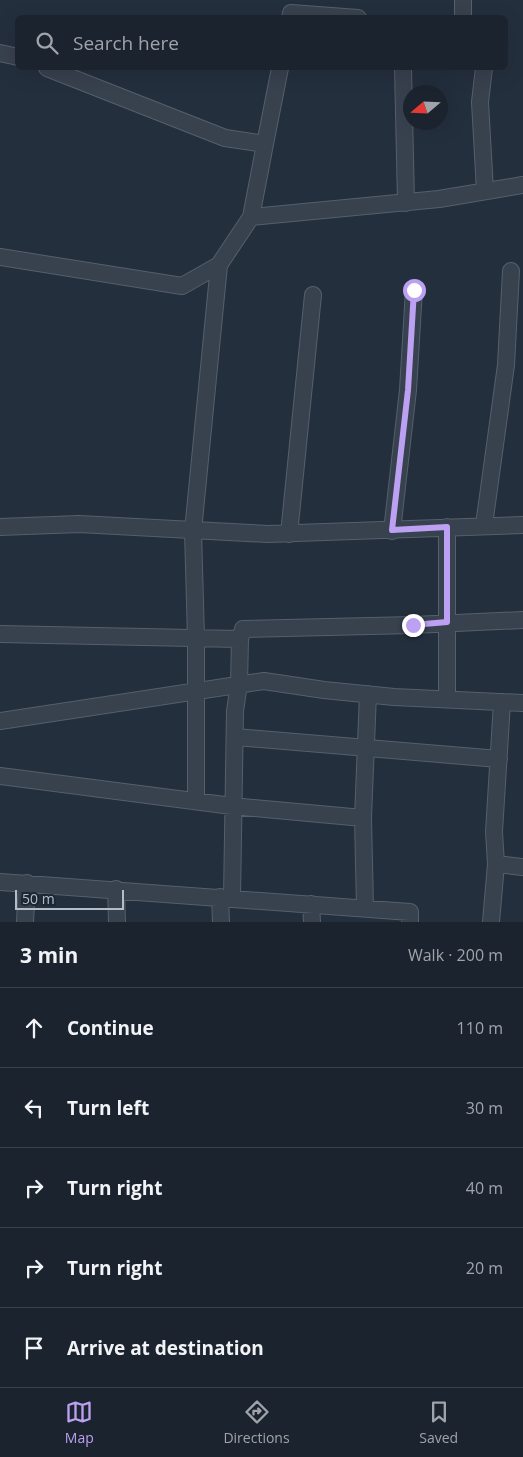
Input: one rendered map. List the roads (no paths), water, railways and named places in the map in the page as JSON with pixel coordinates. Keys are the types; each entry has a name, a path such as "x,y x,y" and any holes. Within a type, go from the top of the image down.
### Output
{"street":[{"path":"463,0 463,15"},
{"path":"291,15 291,13 318,15"},
{"path":"0,53 15,56"},
{"path":"52,70 225,138 265,144"},
{"path":"0,257 182,286 219,265 251,216 280,70"},
{"path":"403,70 406,203"},
{"path":"484,70 480,102 485,191"},
{"path":"251,216 406,203 523,185"},
{"path":"196,801 196,639 193,531 219,265"},
{"path":"484,525 506,364 511,271"},
{"path":"392,530 408,390 414,290"},
{"path":"289,534 313,295"},
{"path":"0,527 78,524 193,531 289,534 523,525"},
{"path":"447,527 447,699"},
{"path":"221,922 226,897 240,639 244,629 523,620"},
{"path":"0,634 240,639"},
{"path":"0,721 239,684 264,682 368,694 523,703"},
{"path":"365,908 362,818 368,694"},
{"path":"491,922 496,864 494,832 502,702"},
{"path":"235,737 498,758"},
{"path":"0,776 232,806 362,818"},
{"path":"496,864 523,867"},
{"path":"0,882 226,897 410,912 410,922"},
{"path":"25,922 27,884"},
{"path":"116,889 117,922"},
{"path":"311,904 312,922"}]}
